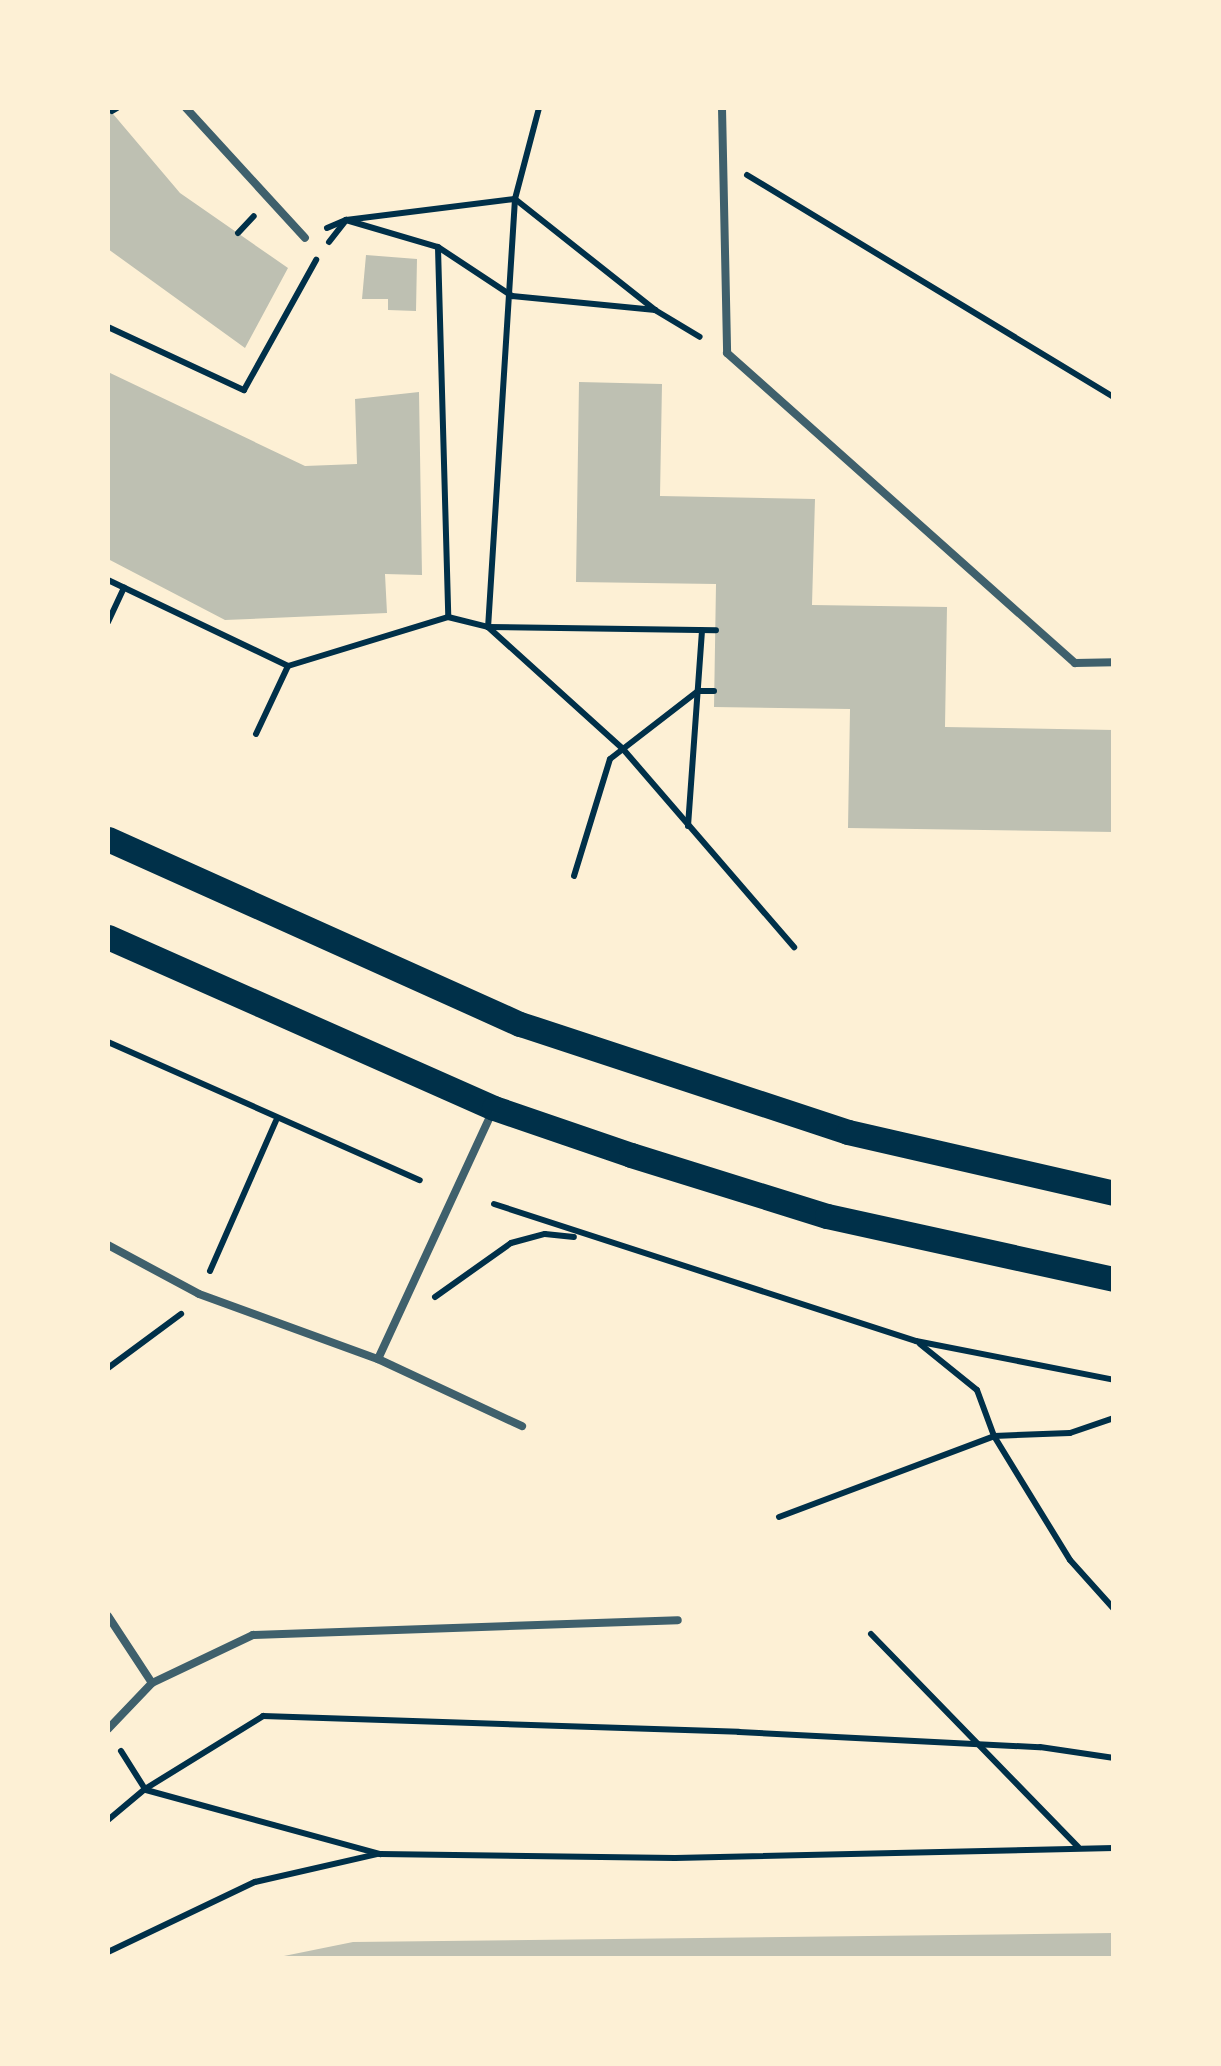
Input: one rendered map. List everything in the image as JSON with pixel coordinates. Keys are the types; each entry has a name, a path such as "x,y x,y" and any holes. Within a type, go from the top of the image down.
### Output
{"main road":[{"path":"108,839 520,1024 848,1132 1114,1193"},
{"path":"108,937 494,1108 827,1216 1114,1279"}],"lane":[{"path":"186,108 305,238"},
{"path":"722,108 727,353 1075,662 1114,662"},
{"path":"378,1360 494,1108"},
{"path":"108,1245 199,1294 378,1360 522,1426"},
{"path":"108,1616 152,1683"},
{"path":"108,1729 152,1683 253,1635 678,1620"}],"path":[{"path":"488,627 512,296 515,199 540,108"},
{"path":"722,160 1114,397"},
{"path":"305,238 346,220 515,199 655,310 727,353"},
{"path":"346,220 438,247 512,296 655,310"},
{"path":"108,327 244,390 346,220"},
{"path":"438,247 448,617"},
{"path":"108,580 288,666 448,617 488,627 716,630"},
{"path":"108,622 124,588"},
{"path":"488,627 624,749 794,948"},
{"path":"688,826 702,630"},
{"path":"256,734 288,666"},
{"path":"574,876 610,759 698,691 714,691"},
{"path":"108,1042 276,1121 420,1180"},
{"path":"108,1368 199,1294 276,1121"},
{"path":"494,1204 585,1239 916,1341 1114,1380"},
{"path":"393,1326 511,1243 545,1234 585,1239"},
{"path":"916,1341 976,1390 994,1436 1070,1560 1114,1609"},
{"path":"779,1517 994,1436 1070,1432 1114,1418"},
{"path":"870,1634 1079,1848"},
{"path":"108,1820 145,1790 263,1716 621,1726 979,1748 1040,1747 1114,1758"},
{"path":"119,1748 145,1790 380,1854"},
{"path":"108,1952 255,1882 380,1854 674,1858 1114,1848"}],"building":[{"path":"108,108 180,193 288,268 245,348 108,249"},
{"path":"366,255 417,259 416,311 388,310 388,299 362,299"},
{"path":"108,372 305,466 357,464 355,399 419,392 422,575 385,574 387,613 225,620 108,559"},
{"path":"579,382 662,384 660,496 815,499 812,605 947,607 945,727 1114,730 1114,832 848,828 850,709 714,707 716,584 576,582"},
{"path":"1114,1933 1114,1958 279,1957 353,1942"}]}
